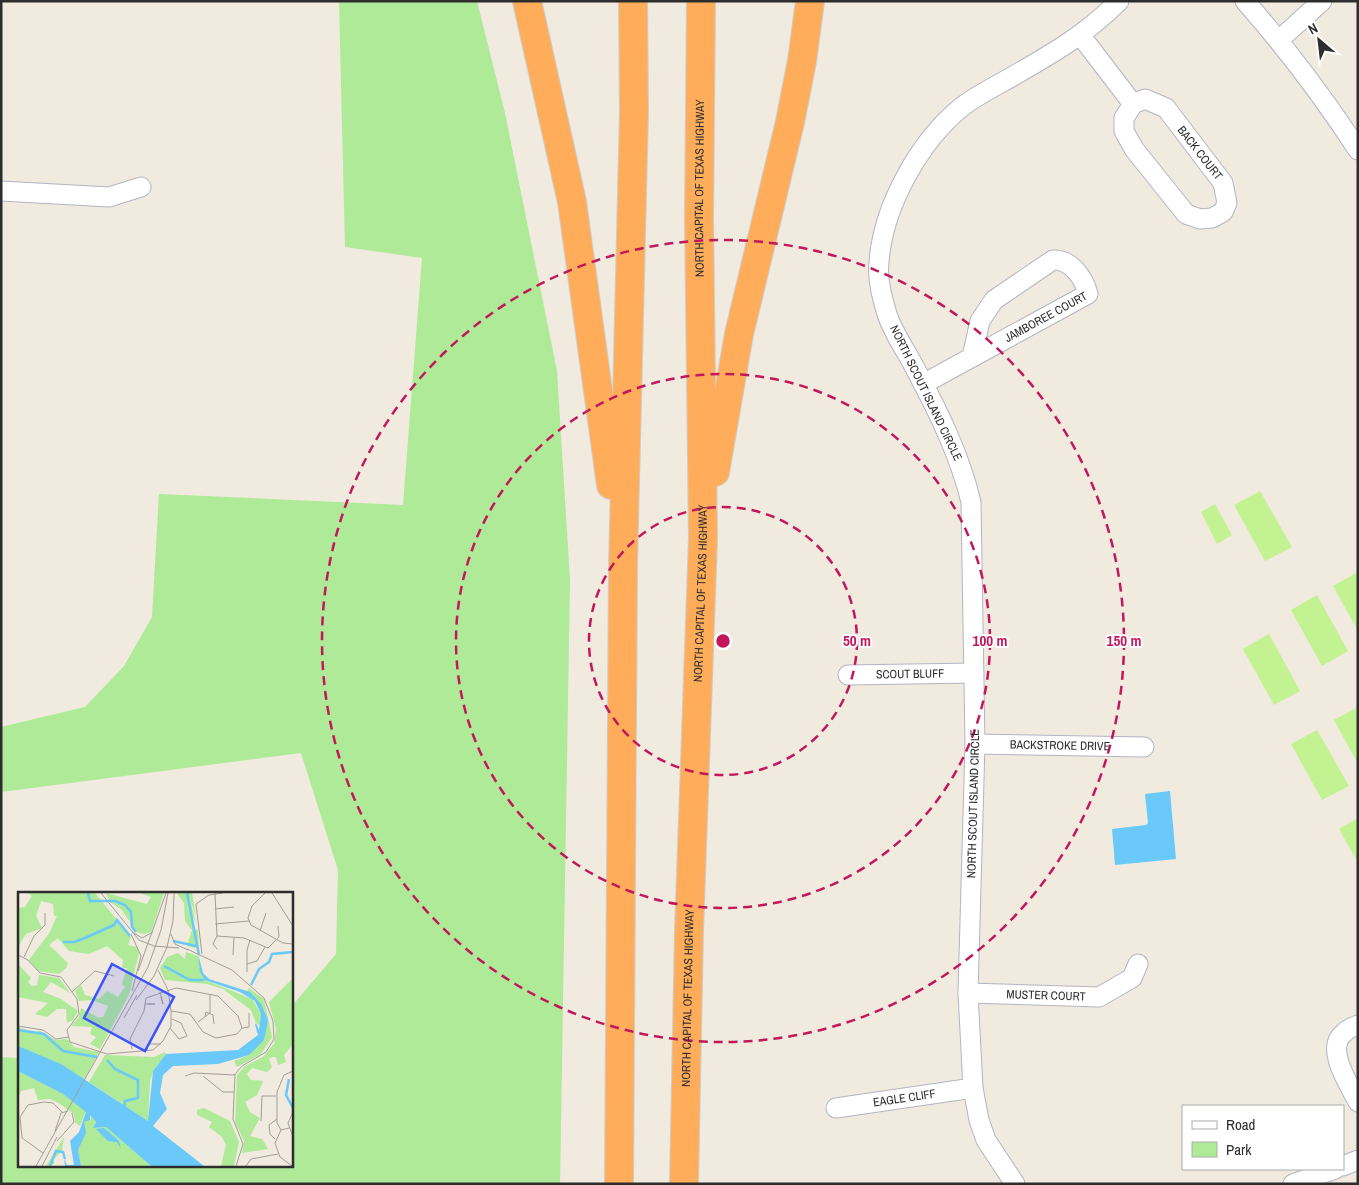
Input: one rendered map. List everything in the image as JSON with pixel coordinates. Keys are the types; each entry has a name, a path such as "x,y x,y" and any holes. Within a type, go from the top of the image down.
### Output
{"highway":[{"path":"527,1 572,202 623,565"},
{"path":"619,1184 623,565 634,111 633,1"},
{"name":"NORTH CAPITAL OF TEXAS HIGHWAY","path":"684,1184 689,931 703,538 699,218 701,1"},
{"path":"703,538 739,334 796,92 810,1"}],"street":[{"name":"NORTH SCOUT ISLAND CIRCLE","path":"1015,1184 986,1140 979,1120 973,1088 968,993 975,744 971,502 964,472 923,384 888,316 881,289 878,262 886,222 898,190 917,158 937,132 963,106 1081,36 1119,1"},
{"path":"1245,1 1321,92 1358,150"},
{"path":"1279,40 1322,1"},
{"path":"1081,36 1133,104"},
{"name":"BACK COURT","path":"1145,99 1166,108 1223,183 1227,203 1222,212 1212,218 1200,219 1186,214 1134,149 1124,131 1124,118 1133,104 1145,99"},
{"path":"1,191 110,197 141,187"},
{"name":"JAMBOREE COURT","path":"923,384 1088,294 1085,284 1072,267 1061,260 1053,260 994,300 980,322 972,357"},
{"name":"SCOUT BLUFF","path":"848,675 974,673"},
{"name":"BACKSTROKE DRIVE","path":"975,744 1144,747"},
{"name":"MUSTER COURT","path":"968,993 1099,997 1132,978 1138,964"},
{"path":"1358,1025 1342,1033 1338,1044 1337,1062 1358,1102"},
{"name":"EAGLE CLIFF","path":"836,1108 973,1088"},
{"path":"1344,1166 1358,1160"},
{"path":"1293,1184 1332,1170"}],"green space":[{"path":"339,1 477,1 505,113 557,371 570,580 560,1184 1,1184 1,1057 18,1058 18,1168 292,1168 292,1006 336,954 338,870 301,753 1,792 1,727 85,707 124,666 152,617 159,494 403,505 422,258 345,247"},
{"path":"1260,491 1292,547 1265,561 1234,505"},
{"path":"1215,504 1232,535 1217,544 1201,512"},
{"path":"1358,572 1358,631 1333,586"},
{"path":"1317,595 1348,651 1322,666 1291,610"},
{"path":"1269,634 1300,691 1274,705 1243,649"},
{"path":"1358,707 1358,764 1334,720"},
{"path":"1317,730 1349,786 1322,800 1291,744"},
{"path":"1358,818 1358,863 1339,829"}],"water":[{"path":"1170,791 1176,859 1115,865 1112,829 1146,825 1148,823 1145,794"}]}
